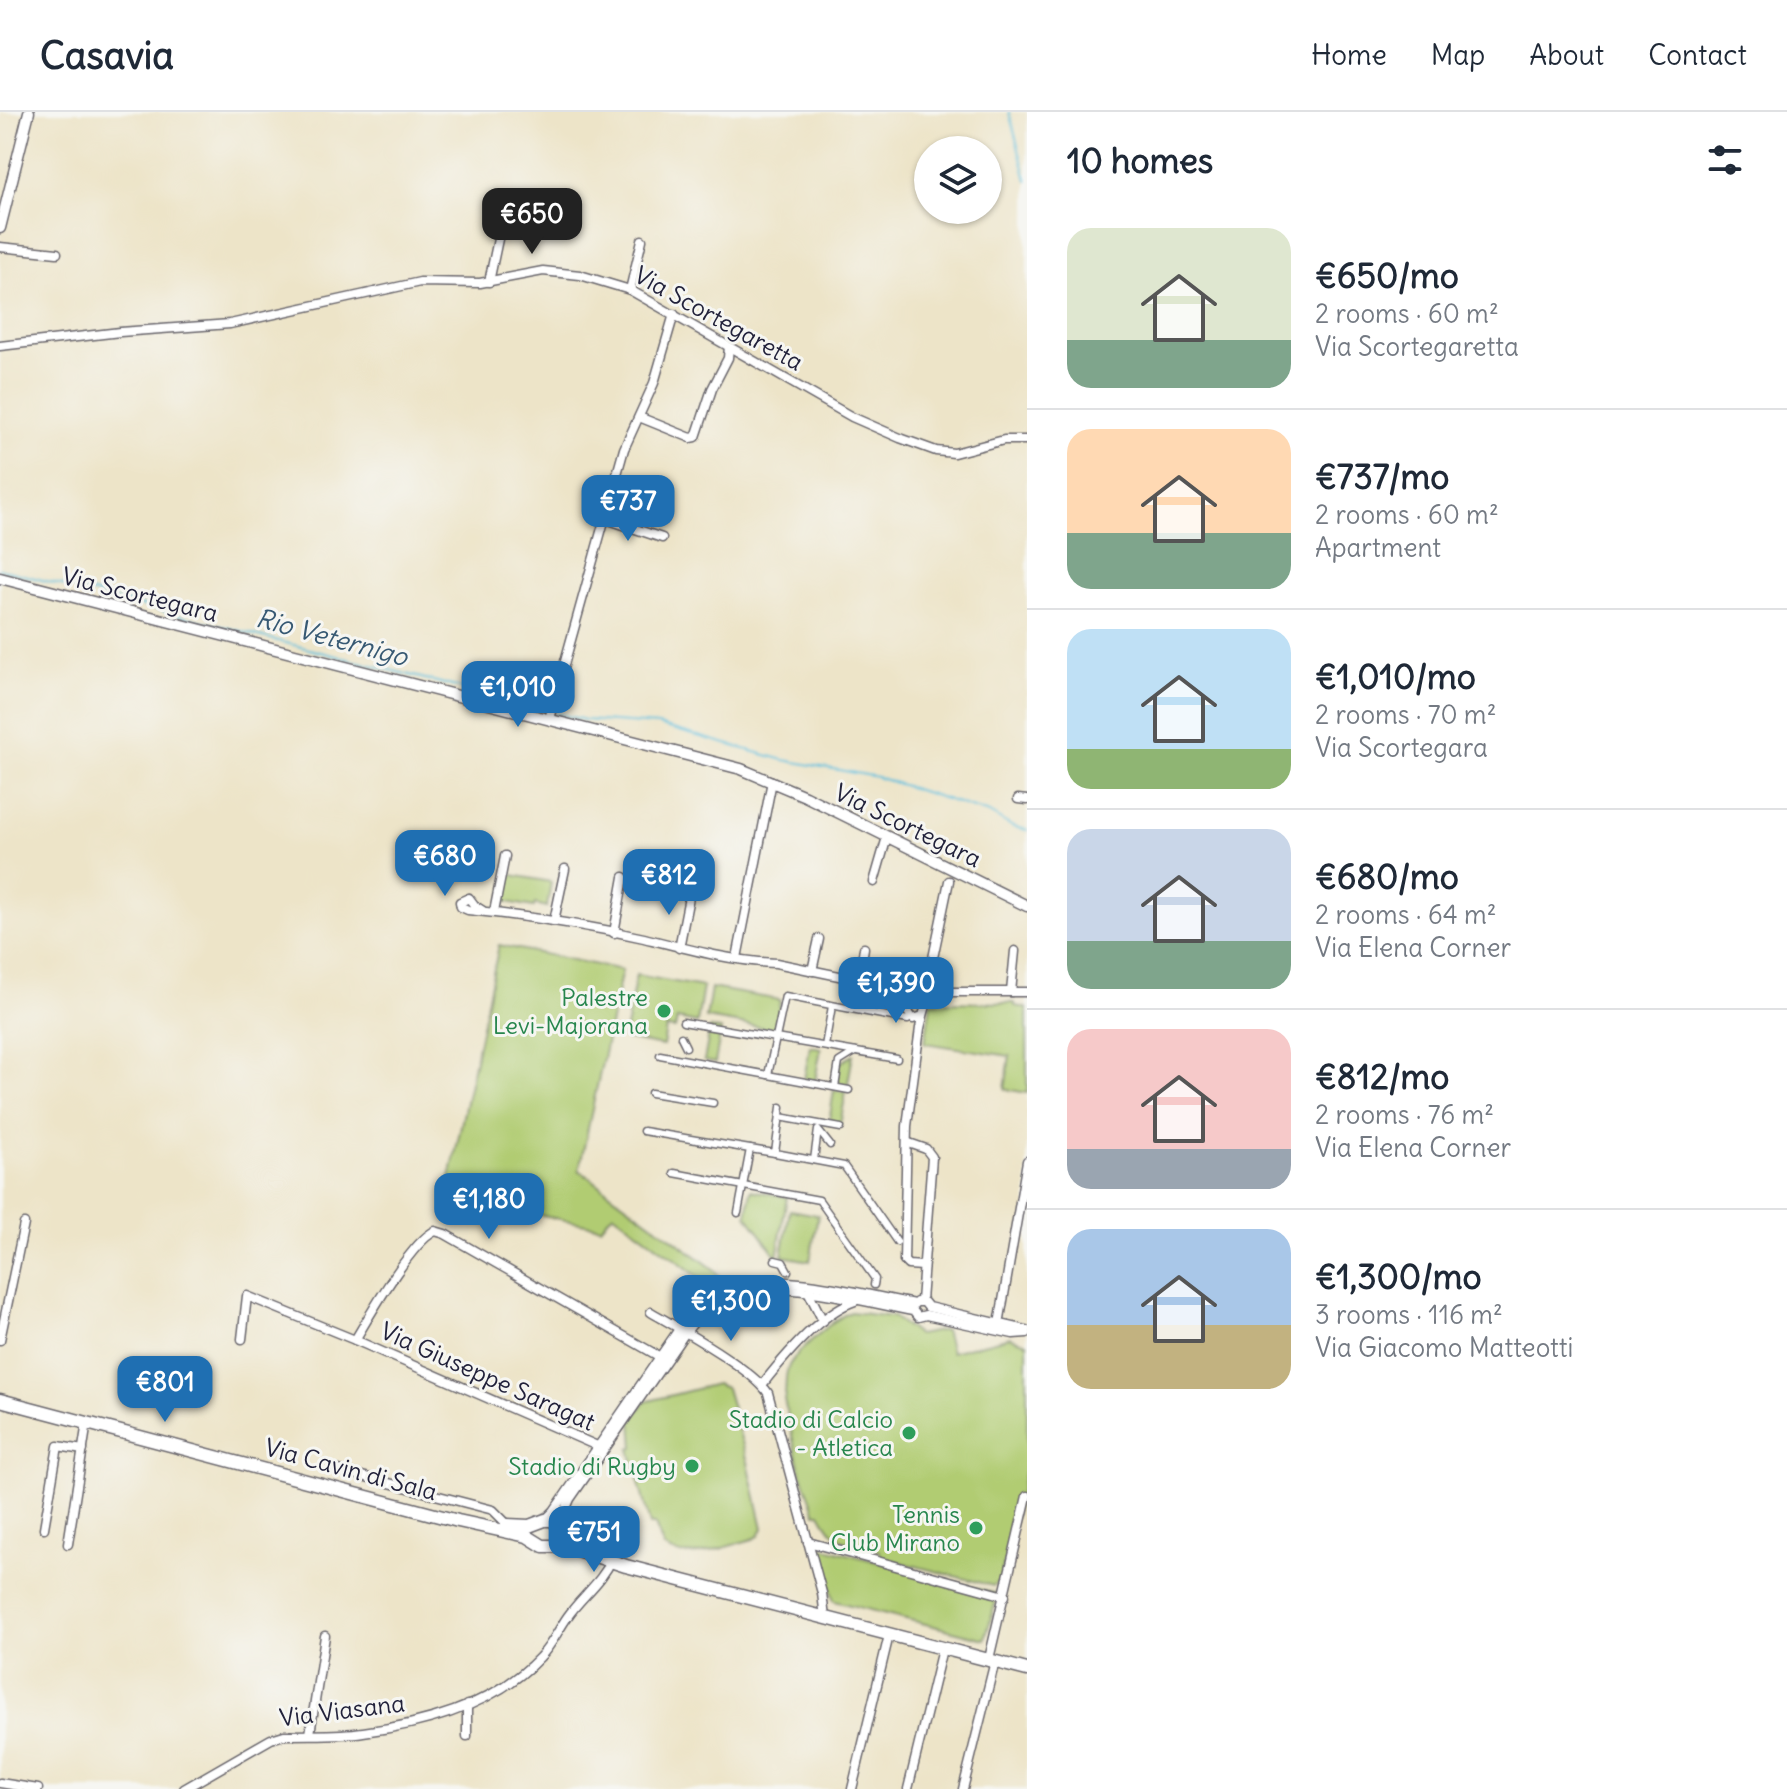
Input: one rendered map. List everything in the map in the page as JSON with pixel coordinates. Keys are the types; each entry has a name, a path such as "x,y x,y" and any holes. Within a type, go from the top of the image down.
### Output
{"main road":[{"name":"Via Cavin di Sala","path":"0,1400 458,1521 512,1532 536,1541"},
{"path":"612,1559 575,1541 553,1520 541,1522 534,1532 536,1541 547,1547 556,1545 612,1559 1027,1670"},
{"name":"Via Cavin di Sala","path":"458,1521 508,1525 541,1522"},
{"path":"556,1545 561,1528"}],"street":[{"path":"0,228 29,112"},
{"path":"489,282 506,201"},
{"path":"630,290 642,240"},
{"path":"0,247 57,253"},
{"name":"Via Scortegaretta","path":"0,346 120,332 230,324 420,282 489,282 543,271 580,275 630,290 868,425 926,448 954,453 1004,440 1027,440"},
{"path":"549,719 624,449 654,383 674,314"},
{"path":"639,417 691,438 696,437 712,389 728,358 729,346"},
{"path":"603,518 662,538"},
{"name":"Via Scortegara","path":"0,578 741,769 772,781 1027,906"},
{"path":"737,958 772,781"},
{"path":"874,882 887,837"},
{"path":"494,912 505,856"},
{"path":"554,921 565,869"},
{"path":"614,933 624,877"},
{"path":"928,982 949,881"},
{"path":"679,948 690,892"},
{"path":"483,911 554,921 679,948 916,991"},
{"path":"812,971 819,939"},
{"path":"859,980 864,948"},
{"path":"1011,992 1015,951"},
{"path":"920,1028 909,1009 921,982 928,982 932,992 920,1028 907,1126 904,1261 908,1265 923,1266"},
{"path":"932,992 1027,992"},
{"path":"768,1075 785,996 908,1020 923,1016"},
{"path":"825,1046 832,1006"},
{"path":"683,1022 897,1059"},
{"path":"681,1037 686,1047"},
{"path":"835,1087 839,1062 855,1052"},
{"path":"660,1055 849,1090"},
{"path":"651,1093 713,1103"},
{"path":"775,1153 781,1107"},
{"path":"780,1117 841,1128"},
{"path":"814,1160 818,1130 830,1145"},
{"path":"643,1131 844,1166 897,1242"},
{"path":"909,1143 926,1149 932,1157 920,1307"},
{"path":"738,1213 750,1149"},
{"path":"999,1326 1027,1161"},
{"path":"674,1173 819,1200 875,1279 874,1285"},
{"path":"0,1340 24,1224"},
{"name":"Via Giuseppe Saragat","path":"355,1340 410,1258 427,1236 435,1231 449,1236 663,1359"},
{"path":"775,1260 783,1262 788,1271"},
{"path":"561,1528 565,1507 682,1331 702,1304 728,1289 782,1282 813,1286 1027,1332"},
{"path":"682,1331 714,1304 735,1294 771,1290 920,1307"},
{"path":"809,1293 823,1321"},
{"name":"Via Giuseppe Saragat","path":"242,1339 247,1296 602,1448"},
{"path":"762,1385 823,1321 856,1300"},
{"path":"651,1312 762,1385 768,1393 823,1599 825,1618"},
{"path":"68,1544 87,1422"},
{"path":"44,1528 58,1446 83,1450"},
{"path":"541,1522 555,1509 602,1448"},
{"name":"Via Cavin di Sala","path":"335,1469 490,1509 508,1525"},
{"path":"963,1789 1027,1496"},
{"path":"808,1542 1005,1596"},
{"name":"Via Viasana","path":"184,1789 265,1741 284,1735 351,1733 388,1728 436,1717 505,1685 540,1658 568,1615 602,1577 612,1559"},
{"path":"852,1789 889,1635"},
{"path":"310,1734 325,1636"},
{"path":"908,1789 942,1649"},
{"path":"467,1705 467,1736"},
{"path":"0,1783 38,1789"}],"green space":[{"path":"507,874 551,882 547,907 502,901"},
{"path":"499,945 622,970 579,1170 715,1270 722,1281 711,1286 613,1213 601,1227 446,1197"},
{"name":"Palestre Levi-Majorana","path":"636,975 703,987 697,1023 677,1019 675,1029 666,1028 663,1046 624,1039"},
{"path":"711,988 780,1000 776,1030 706,1018"},
{"path":"931,1002 1015,1003 1015,1006 1027,1008 1027,1093 1005,1089 1010,1056 925,1043"},
{"path":"710,1028 721,1030 715,1063 704,1061"},
{"path":"810,1046 821,1048 815,1081 804,1079"},
{"path":"853,1055 847,1088 837,1086 840,1063"},
{"path":"834,1090 846,1092 840,1125 829,1123"},
{"path":"751,1190 787,1197 777,1257 747,1215"},
{"path":"790,1210 818,1215 810,1261 782,1256"},
{"name":"Stadio di Calcio - Atletica","path":"851,1312 893,1317 918,1335 945,1330 951,1352 1010,1337 1027,1343 1027,1462 1002,1572 993,1586 880,1557 880,1551 851,1544 838,1537 820,1513 816,1513 799,1467 784,1399 786,1376 788,1368 806,1345"},
{"name":"Stadio di Rugby","path":"716,1384 726,1388 763,1528 759,1536 753,1539 720,1549 697,1554 674,1552 664,1548 655,1525 650,1525 630,1449 634,1448 632,1421 645,1402"},
{"path":"818,1546 998,1594 985,1639 834,1601"}],"waterway":[{"path":"1009,112 1027,180"},
{"name":"Rio Veternigo","path":"0,569 549,711"},
{"name":"Rio Veternigo","path":"555,713 585,720 658,725 784,760 877,777 989,813 1013,827 1027,830"}],"place":[{"name":"Palestre Levi-Majorana","path":"664,1011"},
{"name":"Stadio di Calcio - Atletica","path":"909,1433"},
{"name":"Stadio di Rugby","path":"692,1466"},
{"name":"Tennis Club Mirano","path":"976,1528"}]}
